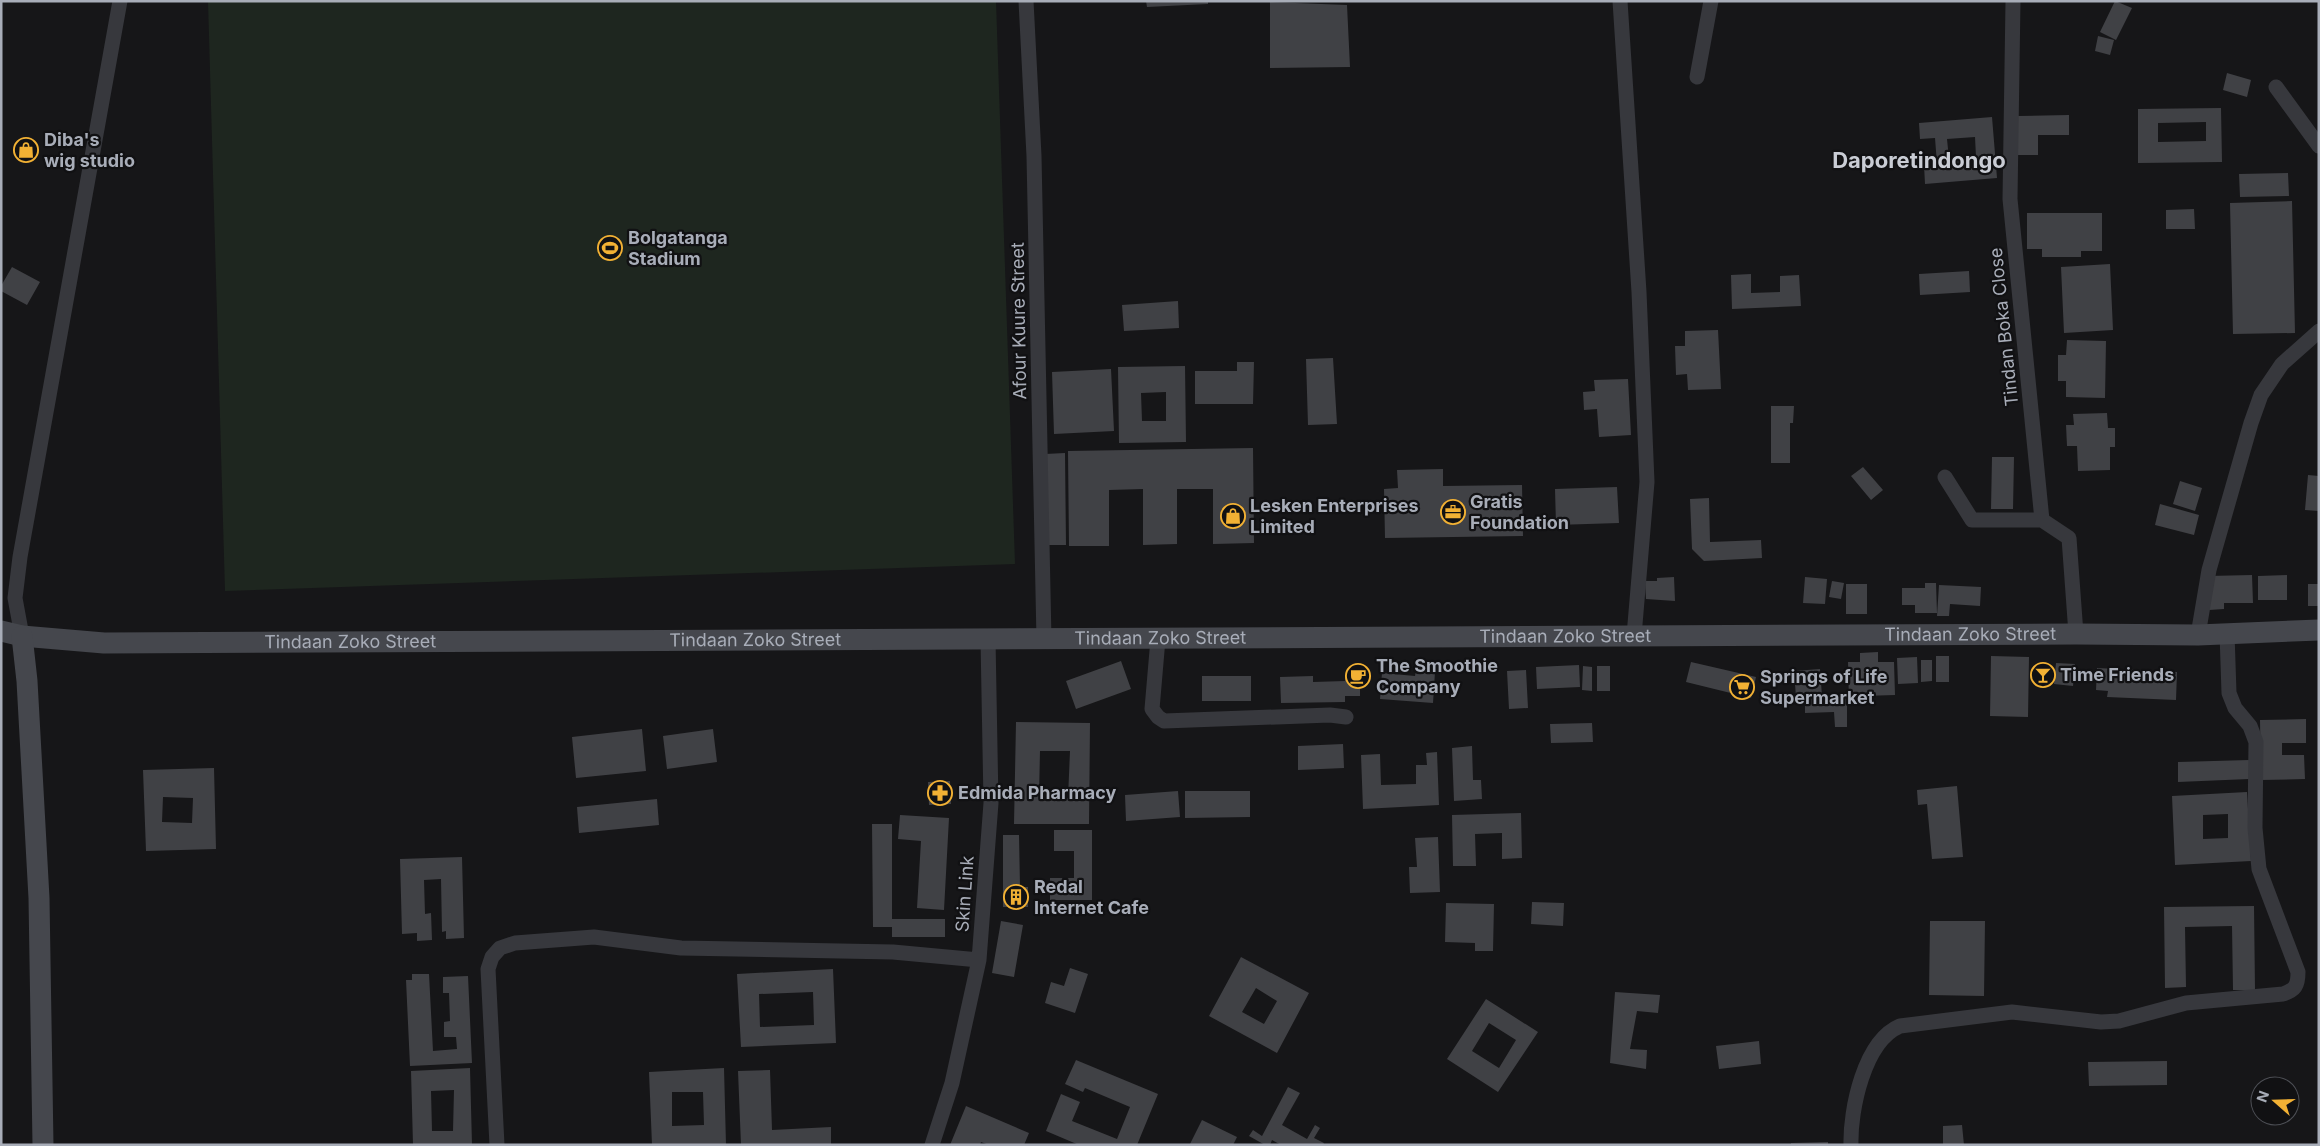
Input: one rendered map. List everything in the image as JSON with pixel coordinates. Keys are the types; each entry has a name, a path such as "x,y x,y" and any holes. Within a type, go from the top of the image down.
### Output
{"main road":[{"name":"Tindaan Zoko Street","path":"1,631 22,636 104,643 2198,635 2319,630"},
{"path":"22,636 28,682 39,898 43,1145"}],"street":[{"path":"22,636 15,598 20,557 120,1"},
{"name":"Afour Kuure Street","path":"1026,1 1034,156 1044,640"},
{"path":"1620,1 1639,292 1647,482 1634,636"},
{"path":"1697,77 1711,1"},
{"name":"Tindan Boka Close","path":"2013,1 2010,199 2042,520"},
{"path":"2276,87 2319,146"},
{"path":"2198,635 2209,570 2251,422 2261,395 2282,364 2319,331"},
{"path":"1945,477 1972,520 2042,520 2069,538 2076,634"},
{"path":"1850,1145 1851,1121 1855,1102 1869,1061 1885,1036 1900,1026 2012,1012 2101,1022 2119,1021 2186,1003 2283,994 2293,990 2297,985 2298,972 2259,869 2255,828 2256,742 2250,726 2235,708 2229,693 2227,633"},
{"path":"1158,639 1152,709 1164,721 1330,715 1346,718"},
{"name":"Skin Link","path":"932,1145 952,1083 979,960 991,803 988,640"},
{"path":"497,1145 488,969 492,957 500,948 515,942 594,937 681,948 893,952 979,960"}],"shaded area":[{"name":"Bolgatanga Stadium","path":"208,1 996,1 1015,564 225,591"}],"building":[{"path":"1146,1 1208,1 1208,4 1147,7"},
{"path":"2115,1 2132,8 2116,40 2100,32"},
{"path":"1270,2 1347,5 1350,67 1270,68"},
{"path":"2098,36 2114,40 2110,55 2095,51"},
{"path":"2227,73 2251,80 2247,97 2223,90"},
{"path":"2221,108 2222,162 2138,163 2138,109","holes":["2206,122 2206,141 2158,142 2158,123"]},
{"path":"2069,115 2069,135 2038,135 2038,155 2018,155 2018,116"},
{"path":"1992,117 1997,178 1925,184 1924,165 1937,164 1935,138 1920,139 1919,123","holes":["1975,137 1976,157 1949,159 1947,139"]},
{"path":"2288,173 2289,196 2240,197 2239,174"},
{"path":"2292,201 2295,333 2233,334 2230,203"},
{"path":"2194,209 2195,229 2166,229 2166,210"},
{"path":"2027,213 2102,213 2102,251 2081,251 2081,257 2042,257 2042,249 2027,249"},
{"path":"2110,264 2113,330 2064,333 2061,267"},
{"path":"12,267 40,282 27,305 1,291 1,286"},
{"path":"1969,271 1970,292 1920,295 1919,274"},
{"path":"1751,274 1751,293 1780,292 1780,276 1799,275 1801,306 1732,309 1731,275"},
{"path":"1178,301 1179,328 1124,331 1122,305"},
{"path":"1718,330 1721,389 1688,390 1687,374 1676,375 1675,346 1685,346 1685,331"},
{"path":"2067,340 2106,341 2105,398 2066,397 2066,381 2058,381 2058,355 2066,355"},
{"path":"1333,358 1337,424 1308,425 1306,359"},
{"path":"1237,362 1254,362 1253,404 1195,404 1195,371 1237,371"},
{"path":"1185,366 1186,442 1119,443 1118,367","holes":["1166,392 1166,421 1142,421 1141,393"]},
{"path":"1111,369 1114,431 1054,434 1052,372"},
{"path":"1628,379 1631,435 1599,437 1597,409 1584,410 1583,392 1595,391 1594,380"},
{"path":"1771,406 1794,406 1793,423 1790,423 1790,463 1771,463"},
{"path":"2107,413 2108,428 2115,428 2115,447 2110,447 2110,470 2078,471 2077,446 2067,446 2066,425 2074,425 2073,414"},
{"name":"Lesken Enterprises Limited","path":"1253,448 1254,543 1213,544 1213,489 1177,489 1177,544 1143,545 1143,489 1109,490 1109,546 1069,546 1068,451"},
{"path":"1065,453 1066,545 1046,545 1045,454"},
{"path":"1992,457 2014,457 2013,509 1991,509"},
{"path":"1863,467 1883,490 1871,500 1851,476"},
{"name":"Gratis Foundation","path":"1443,469 1443,486 1522,485 1523,536 1385,538 1384,489 1398,488 1397,470"},
{"path":"2308,475 2319,476 2319,511 2305,510"},
{"path":"2180,481 2202,488 2195,511 2173,504"},
{"path":"1617,487 1619,523 1556,525 1555,489"},
{"path":"1709,498 1710,542 1761,540 1762,558 1704,561 1692,549 1690,499"},
{"path":"2160,504 2199,515 2194,535 2155,525"},
{"path":"2252,575 2253,603 2224,603 2224,609 2209,610 2208,576"},
{"path":"2287,575 2287,600 2258,600 2258,576"},
{"path":"1674,577 1675,601 1646,599 1645,581 1657,581 1657,578"},
{"path":"1805,577 1827,579 1825,604 1803,603"},
{"path":"1832,581 1844,583 1841,599 1829,597"},
{"path":"1925,583 1936,583 1937,613 1915,613 1915,605 1902,605 1902,588 1925,588"},
{"path":"1846,584 1867,584 1867,614 1846,614"},
{"path":"2308,584 2319,584 2319,606 2308,606"},
{"path":"1939,585 1981,587 1980,606 1950,604 1949,616 1937,616"},
{"path":"1878,652 1878,662 1894,662 1895,695 1863,696 1863,703 1849,703 1848,662 1860,662 1860,653"},
{"path":"1936,656 1949,656 1949,682 1936,682"},
{"path":"1991,656 2029,657 2028,717 1990,716"},
{"path":"1917,657 1918,683 1898,684 1897,658"},
{"path":"1921,660 1932,660 1932,681 1921,682"},
{"path":"1121,661 1131,689 1076,709 1066,681"},
{"path":"1691,662 1756,677 1751,698 1686,682"},
{"path":"2056,663 2075,664 2073,686 2054,684"},
{"path":"1579,665 1580,687 1537,689 1536,667"},
{"path":"1583,666 1592,667 1592,691 1582,690"},
{"path":"1597,666 1610,666 1610,691 1597,691"},
{"path":"2097,668 2177,672 2176,700 2107,697 2108,691 2096,690"},
{"path":"1820,669 1822,696 1847,696 1847,727 1835,727 1834,712 1805,713 1805,697 1796,697 1794,671"},
{"path":"1416,670 1435,672 1433,703 1380,699 1382,673 1415,676"},
{"path":"1526,670 1528,708 1509,709 1507,671"},
{"path":"1345,675 1360,675 1360,696 1345,696 1345,702 1281,703 1280,677 1313,676 1313,682 1345,681"},
{"path":"1202,676 1251,676 1251,701 1202,701"},
{"path":"2306,719 2306,743 2282,743 2282,755 2304,755 2305,779 2261,780 2260,720"},
{"path":"1016,722 1090,723 1089,824 1014,824","holes":["1040,751 1070,751 1068,798 1039,797"]},
{"path":"1592,723 1593,742 1551,743 1550,724"},
{"path":"642,729 646,771 576,778 572,737"},
{"path":"713,729 717,762 667,769 663,736"},
{"path":"1343,744 1344,768 1298,770 1298,746"},
{"path":"1472,746 1473,780 1481,780 1482,799 1454,801 1452,748"},
{"path":"1437,752 1439,805 1363,809 1361,755 1380,754 1381,785 1416,784 1416,765 1427,765 1426,753"},
{"path":"2249,760 2249,779 2178,782 2178,762"},
{"path":"214,768 216,849 146,851 143,770","holes":["163,797 193,798 192,823 162,822"]},
{"name":"Edmida Pharmacy","path":"950,781 951,804 929,805 928,782"},
{"path":"1957,786 1963,857 1932,859 1927,804 1918,805 1917,790"},
{"path":"1178,791 1180,817 1126,821 1125,795"},
{"path":"1185,791 1250,791 1250,817 1185,818"},
{"path":"2247,792 2251,861 2175,865 2172,796","holes":["2228,814 2228,838 2203,839 2203,815"]},
{"path":"657,799 659,825 579,833 577,807"},
{"path":"1521,813 1522,858 1502,859 1502,833 1475,834 1476,866 1453,866 1452,815"},
{"path":"900,815 949,818 944,910 917,908 921,841 898,839"},
{"path":"872,824 892,824 892,919 945,919 945,937 892,937 892,927 873,927"},
{"path":"1054,830 1092,830 1092,900 1050,900 1050,878 1074,878 1074,851 1054,851"},
{"path":"1003,835 1019,835 1020,887 1028,887 1028,907 1003,907"},
{"path":"1438,837 1440,892 1410,893 1409,867 1417,867 1415,838"},
{"path":"462,857 464,938 446,939 446,931 442,932 441,879 424,880 425,914 431,913 432,940 417,941 417,933 402,934 400,859"},
{"path":"1532,902 1564,903 1563,926 1531,924"},
{"path":"1446,903 1494,904 1493,951 1475,951 1475,943 1445,942"},
{"path":"2254,906 2255,990 2233,990 2232,926 2185,927 2186,987 2165,988 2164,907"},
{"path":"1001,921 1023,925 1014,977 992,973"},
{"path":"1930,921 1985,921 1984,996 1929,995"},
{"path":"1241,957 1309,993 1277,1053 1209,1016","holes":["1256,988 1277,1001 1264,1024 1242,1012"]},
{"path":"1070,968 1088,974 1075,1013 1045,1003 1051,982 1064,986"},
{"path":"833,969 836,1043 741,1047 737,974","holes":["813,992 814,1025 760,1027 759,994"]},
{"path":"412,974 429,974 433,1051 457,1049 456,1037 444,1037 444,1022 450,1021 449,993 443,993 443,977 468,976 472,1063 410,1066 406,980 412,980"},
{"path":"1615,992 1660,995 1658,1013 1637,1011 1630,1049 1647,1050 1646,1069 1610,1063"},
{"path":"1486,999 1538,1032 1498,1092 1447,1059","holes":["1489,1023 1516,1040 1499,1068 1472,1051"]},
{"path":"1759,1041 1761,1064 1719,1069 1716,1046"},
{"path":"1076,1060 1158,1094 1137,1145 1079,1145 1046,1131 1061,1094 1080,1102 1072,1121 1117,1139 1130,1107 1085,1088 1083,1092 1065,1084"},
{"path":"2167,1061 2167,1085 2089,1086 2088,1062"},
{"path":"470,1068 472,1145 413,1145 411,1071","holes":["454,1090 453,1131 432,1131 431,1091"]},
{"path":"724,1068 726,1145 652,1145 649,1072","holes":["672,1092 703,1092 704,1125 672,1126"]},
{"path":"770,1070 772,1130 831,1127 831,1145 741,1145 738,1071"},
{"path":"1288,1087 1300,1093 1282,1125 1307,1139 1315,1125 1320,1128 1314,1138 1324,1143 1323,1145 1281,1145 1272,1140 1270,1145 1265,1145 1249,1136 1253,1130 1262,1136"},
{"path":"966,1106 1029,1133 1024,1145 989,1145 981,1142 980,1145 950,1145"},
{"path":"1202,1120 1237,1137 1233,1145 1190,1144"},
{"path":"1962,1125 1964,1145 1943,1145 1943,1126"},
{"path":"1828,1142 1828,1145 1791,1145 1791,1143"}],"place":[{"name":"Diba's wig studio","path":"26,150"},
{"name":"Bolgatanga Stadium","path":"610,248"},
{"name":"Gratis Foundation","path":"1453,512"},
{"name":"Lesken Enterprises Limited","path":"1233,516"},
{"name":"Time Friends","path":"2043,675"},
{"name":"The Smoothie Company","path":"1358,676"},
{"name":"Springs of Life Supermarket","path":"1742,687"},
{"name":"Edmida Pharmacy","path":"940,793"},
{"name":"Redal Internet Cafe","path":"1016,897"}],"district":[{"name":"Daporetindongo","path":"1919,160"}]}
